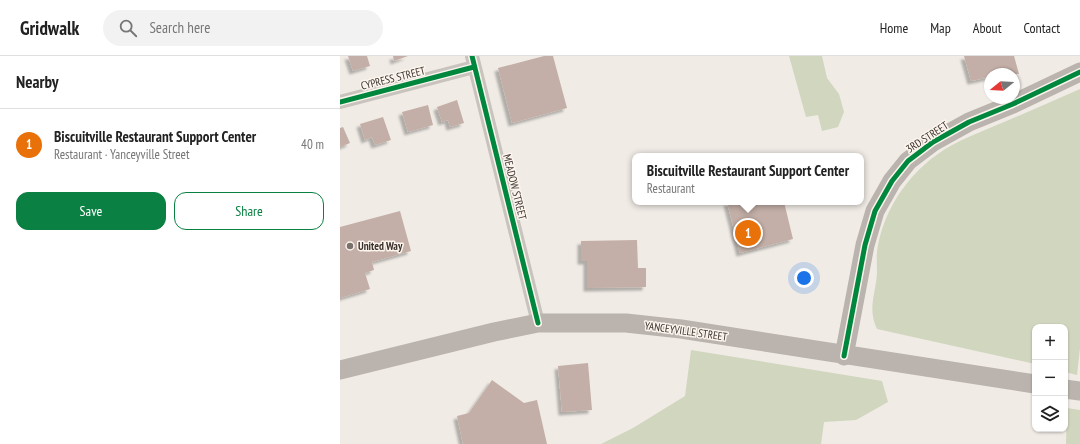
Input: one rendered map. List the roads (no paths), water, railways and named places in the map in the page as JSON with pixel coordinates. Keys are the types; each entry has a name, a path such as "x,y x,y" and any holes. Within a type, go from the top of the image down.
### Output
{"main road":[{"name":"3RD STREET","path":"844,356 865,245 875,211 892,181 908,161 933,142 969,122 1013,104 1080,72"},
{"name":"YANCEYVILLE STREET","path":"340,370 494,332 538,323 626,323 681,329 844,356 1032,384"},
{"path":"1068,389 1080,391"}],"street":[{"name":"CYPRESS STREET","path":"340,102 473,61"},
{"name":"MEADOW STREET","path":"473,61 538,323"}],"place":[{"name":"Biscuitville Restaurant Support Center","path":"748,233"},
{"name":"United Way","path":"350,246"}]}
